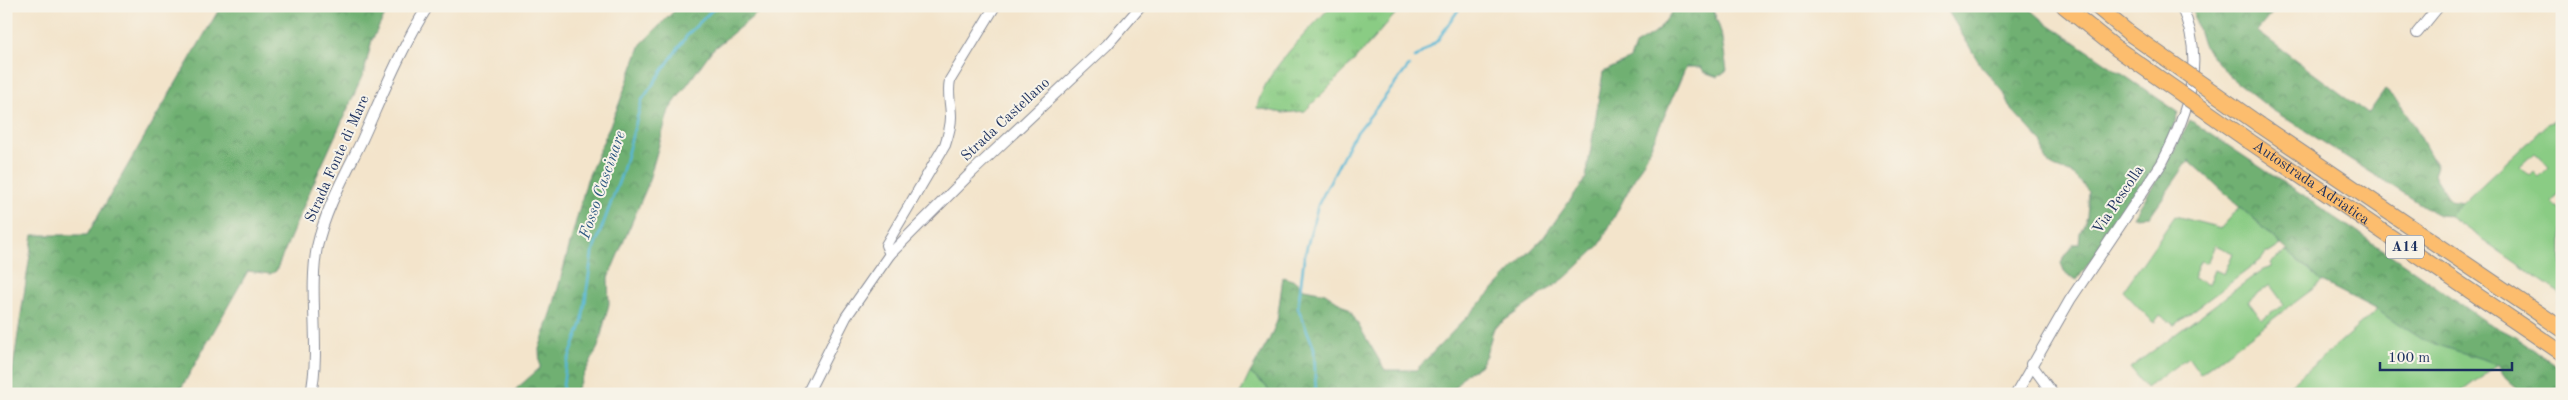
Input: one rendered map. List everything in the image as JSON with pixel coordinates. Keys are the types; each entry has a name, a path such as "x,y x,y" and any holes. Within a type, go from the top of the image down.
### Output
{"highway":[{"name":"Autostrada Adriatica","path":"2064,6 2116,48 2249,141 2562,352"},
{"name":"Autostrada Adriatica","path":"2096,6 2129,33 2260,125 2562,329"}],"street":[{"name":"Strada Fonte di Mare","path":"311,394 315,374 313,282 317,246 328,211 408,41 428,6"},
{"name":"Strada Castellano","path":"890,254 886,245 945,145 950,127 947,94 950,80 995,6"},
{"name":"Strada Castellano","path":"807,394 846,317 890,254 951,192 1107,45 1141,6"},
{"name":"Via Pescolla","path":"2016,394 2031,364 2070,300 2162,163 2184,117 2195,62 2193,37 2181,6"},
{"path":"2417,34 2439,6"},
{"path":"2031,364 2054,394"}],"green space":[{"path":"221,6 397,6 387,11 372,40 364,73 276,271 270,274 248,271 178,394 9,394 33,235 87,235"},
{"path":"679,6 766,6 712,50 669,110 647,187 608,278 609,304 598,347 574,394 516,394 516,389 540,368 539,349 552,311 587,180 619,104 641,44"},
{"path":"1331,6 1397,6 1398,11 1344,72 1305,111 1283,113 1257,108 1261,94 1277,67 1298,41"},
{"path":"1676,6 1712,6 1721,32 1727,70 1718,77 1704,72 1701,67 1686,67 1648,153 1599,246 1565,278 1494,328 1486,355 1480,366 1465,374 1450,394 1270,394 1266,386 1250,373 1269,340 1277,321 1283,277 1295,281 1304,289 1325,293 1349,309 1385,370 1416,370 1543,238 1586,178 1603,72 1630,59 1635,45 1658,31"},
{"path":"1945,6 2027,6 2044,21 2178,112 2170,135 2148,179 2077,280 2065,273 2061,263 2074,244 2079,244 2080,233 2087,216 2089,192 2075,176 2047,162 2043,151 2043,143 2012,110 2003,91 1981,66"},
{"path":"2191,6 2278,6 2257,31 2368,114 2385,90 2402,107 2414,126 2437,166 2434,175 2451,201 2463,203 2449,216 2438,215 2271,109 2230,77 2203,45"},
{"path":"2190,120 2391,255 2485,321 2512,335 2561,369 2562,394 2523,394 2505,378 2498,364 2425,341 2377,310 2322,282 2189,160 2150,216 2133,217 2166,166"},
{"path":"2556,120 2562,131 2562,190 2552,202 2562,211 2562,295 2449,216 2547,124","holes":["2534,153 2549,167 2539,177 2534,172 2530,176 2520,166"]},
{"path":"2240,207 2281,245 2266,253 2261,260 2174,325 2160,315 2154,323 2123,291 2175,216 2221,228","holes":["2215,245 2233,253 2224,274 2215,270 2209,285 2193,278 2200,261 2207,263"]},
{"path":"2287,251 2322,282 2200,374 2188,357 2146,388 2130,368 2263,269 2272,266 2271,263","holes":["2270,285 2284,304 2262,320 2248,301"]},
{"path":"2377,310 2425,341 2498,364 2458,394 2280,394"},
{"path":"1250,373 1266,386 1270,394 1240,394"}],"waterway":[{"name":"Fosso Cascinare","path":"562,394 565,369 582,323 592,254 622,173 642,100 688,34 716,6"},
{"path":"1415,58 1437,41 1461,6"},
{"path":"1316,394 1314,348 1298,308 1304,258 1318,205 1351,140 1409,66"}]}
